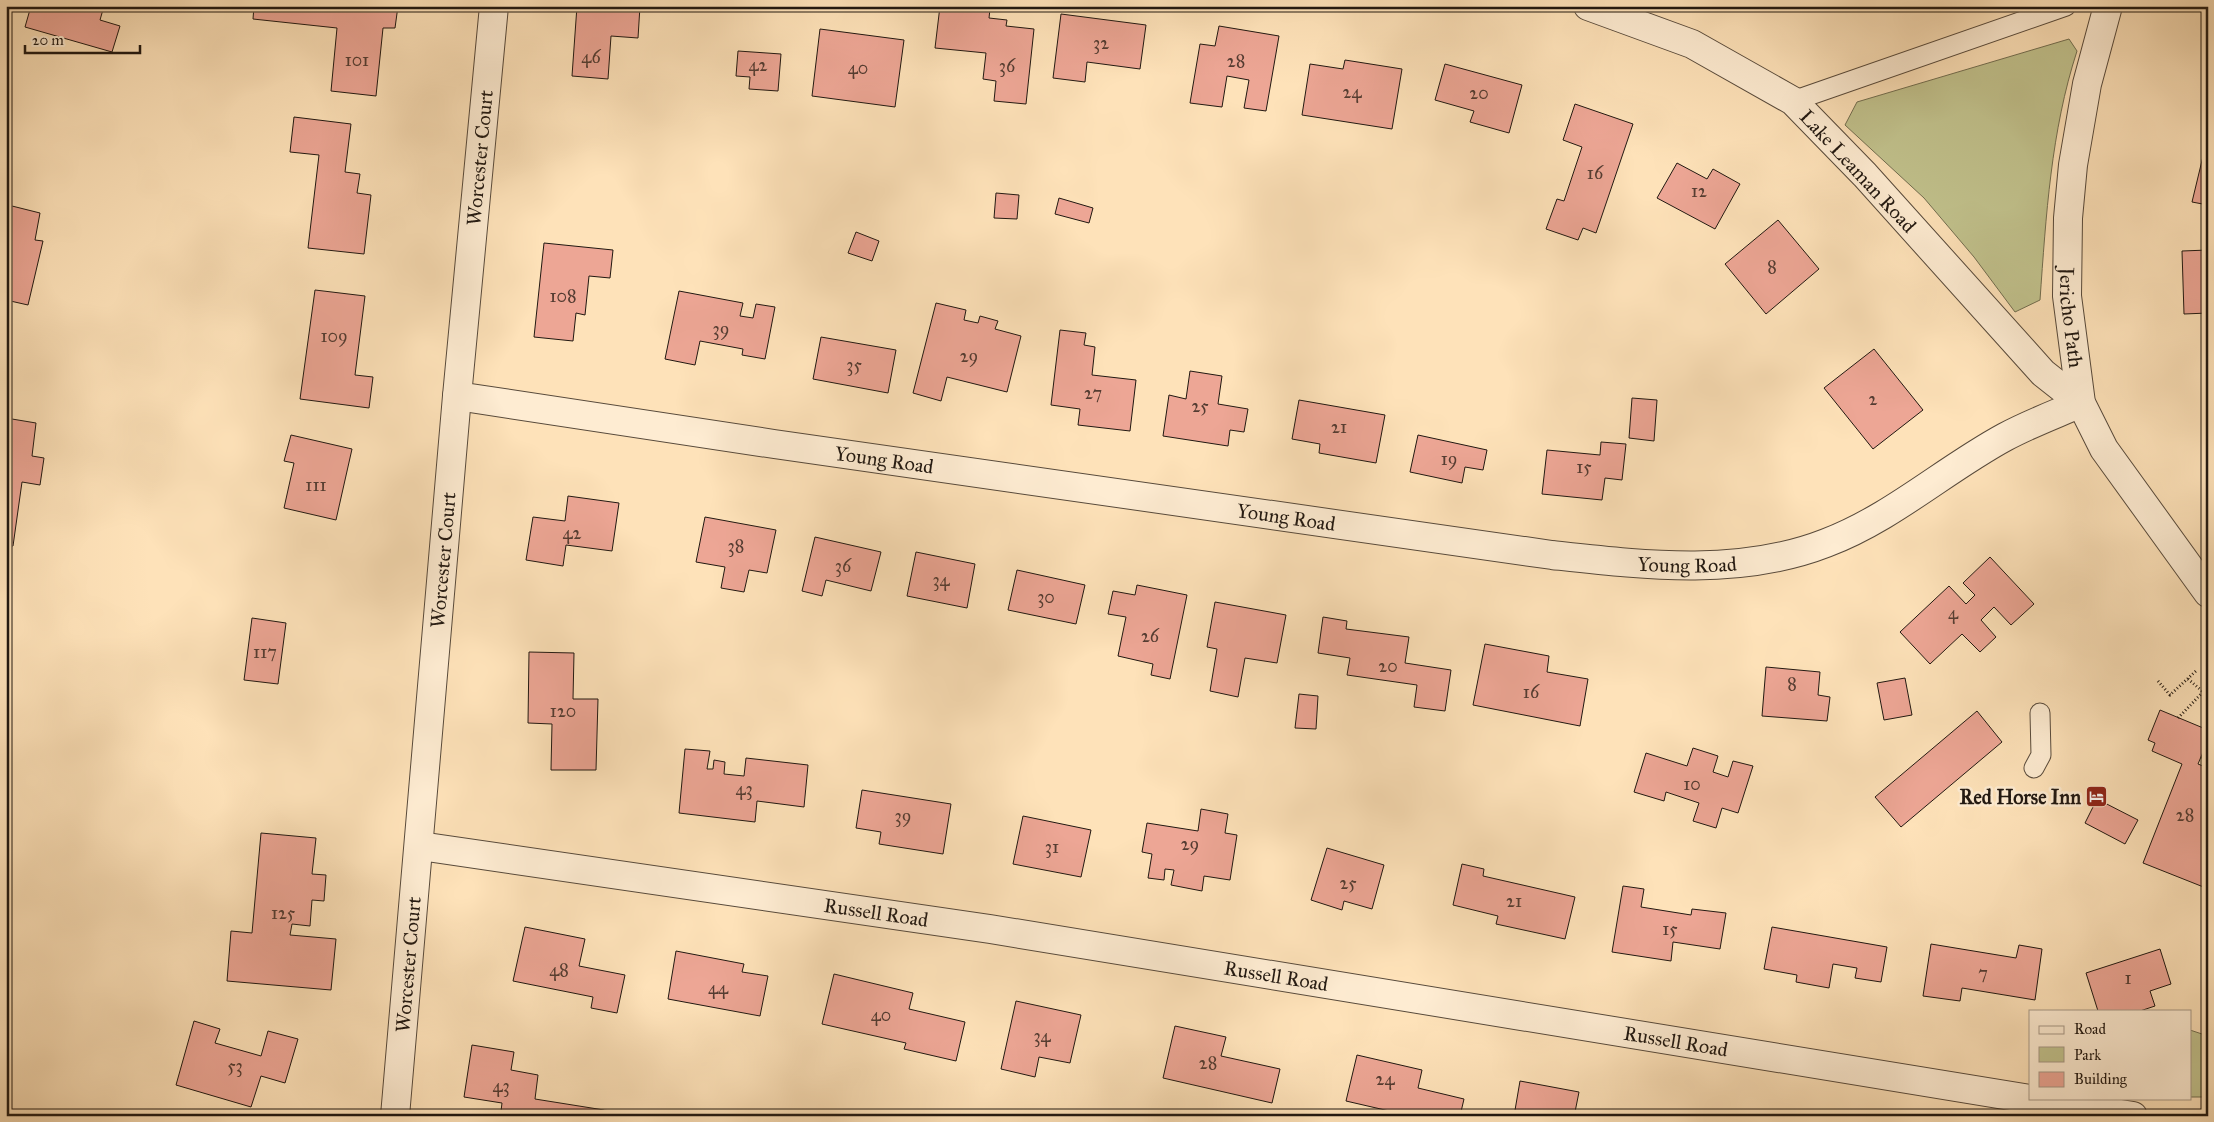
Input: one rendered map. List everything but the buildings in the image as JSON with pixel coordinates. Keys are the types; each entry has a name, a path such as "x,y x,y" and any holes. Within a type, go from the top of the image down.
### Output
{"street":[{"name":"Worcester Court","path":"395,1116 420,846 457,396 494,6"},
{"name":"Lake Leaman Road","path":"1588,6 1692,44 1792,100 1865,175 2042,373 2081,403"},
{"name":"Jericho Path","path":"2108,6 2087,84 2073,164 2068,218 2067,296 2081,403 2104,449 2208,593"},
{"name":"Young Road","path":"457,396 774,444 1552,556 1634,564 1708,565 1767,560 1826,543 1886,515 2005,437 2081,403"},
{"name":"Russell Road","path":"420,846 990,929 2029,1099"},
{"name":"Russell Road","path":"2035,1100 2133,1116"}],"lane":[{"path":"1792,100 2066,6"},
{"path":"2034,768 2041,755 2040,713"}],"path":[{"path":"2158,681 2170,695 2196,671"},
{"path":"2188,679 2208,696"},
{"path":"2178,718 2204,691"},
{"path":"2201,757 2208,759"}],"green space":[{"path":"2069,39 2077,51 2068,81 2055,143 2047,205 2040,300 2015,312 1974,257 1924,198 1845,125 1857,102"},
{"path":"2192,1031 2208,1036 2208,1097 2192,1097"},
{"path":"604,1110 633,1114 633,1116 603,1116"}],"place":[{"name":"Red Horse Inn","path":"2097,797"}]}
